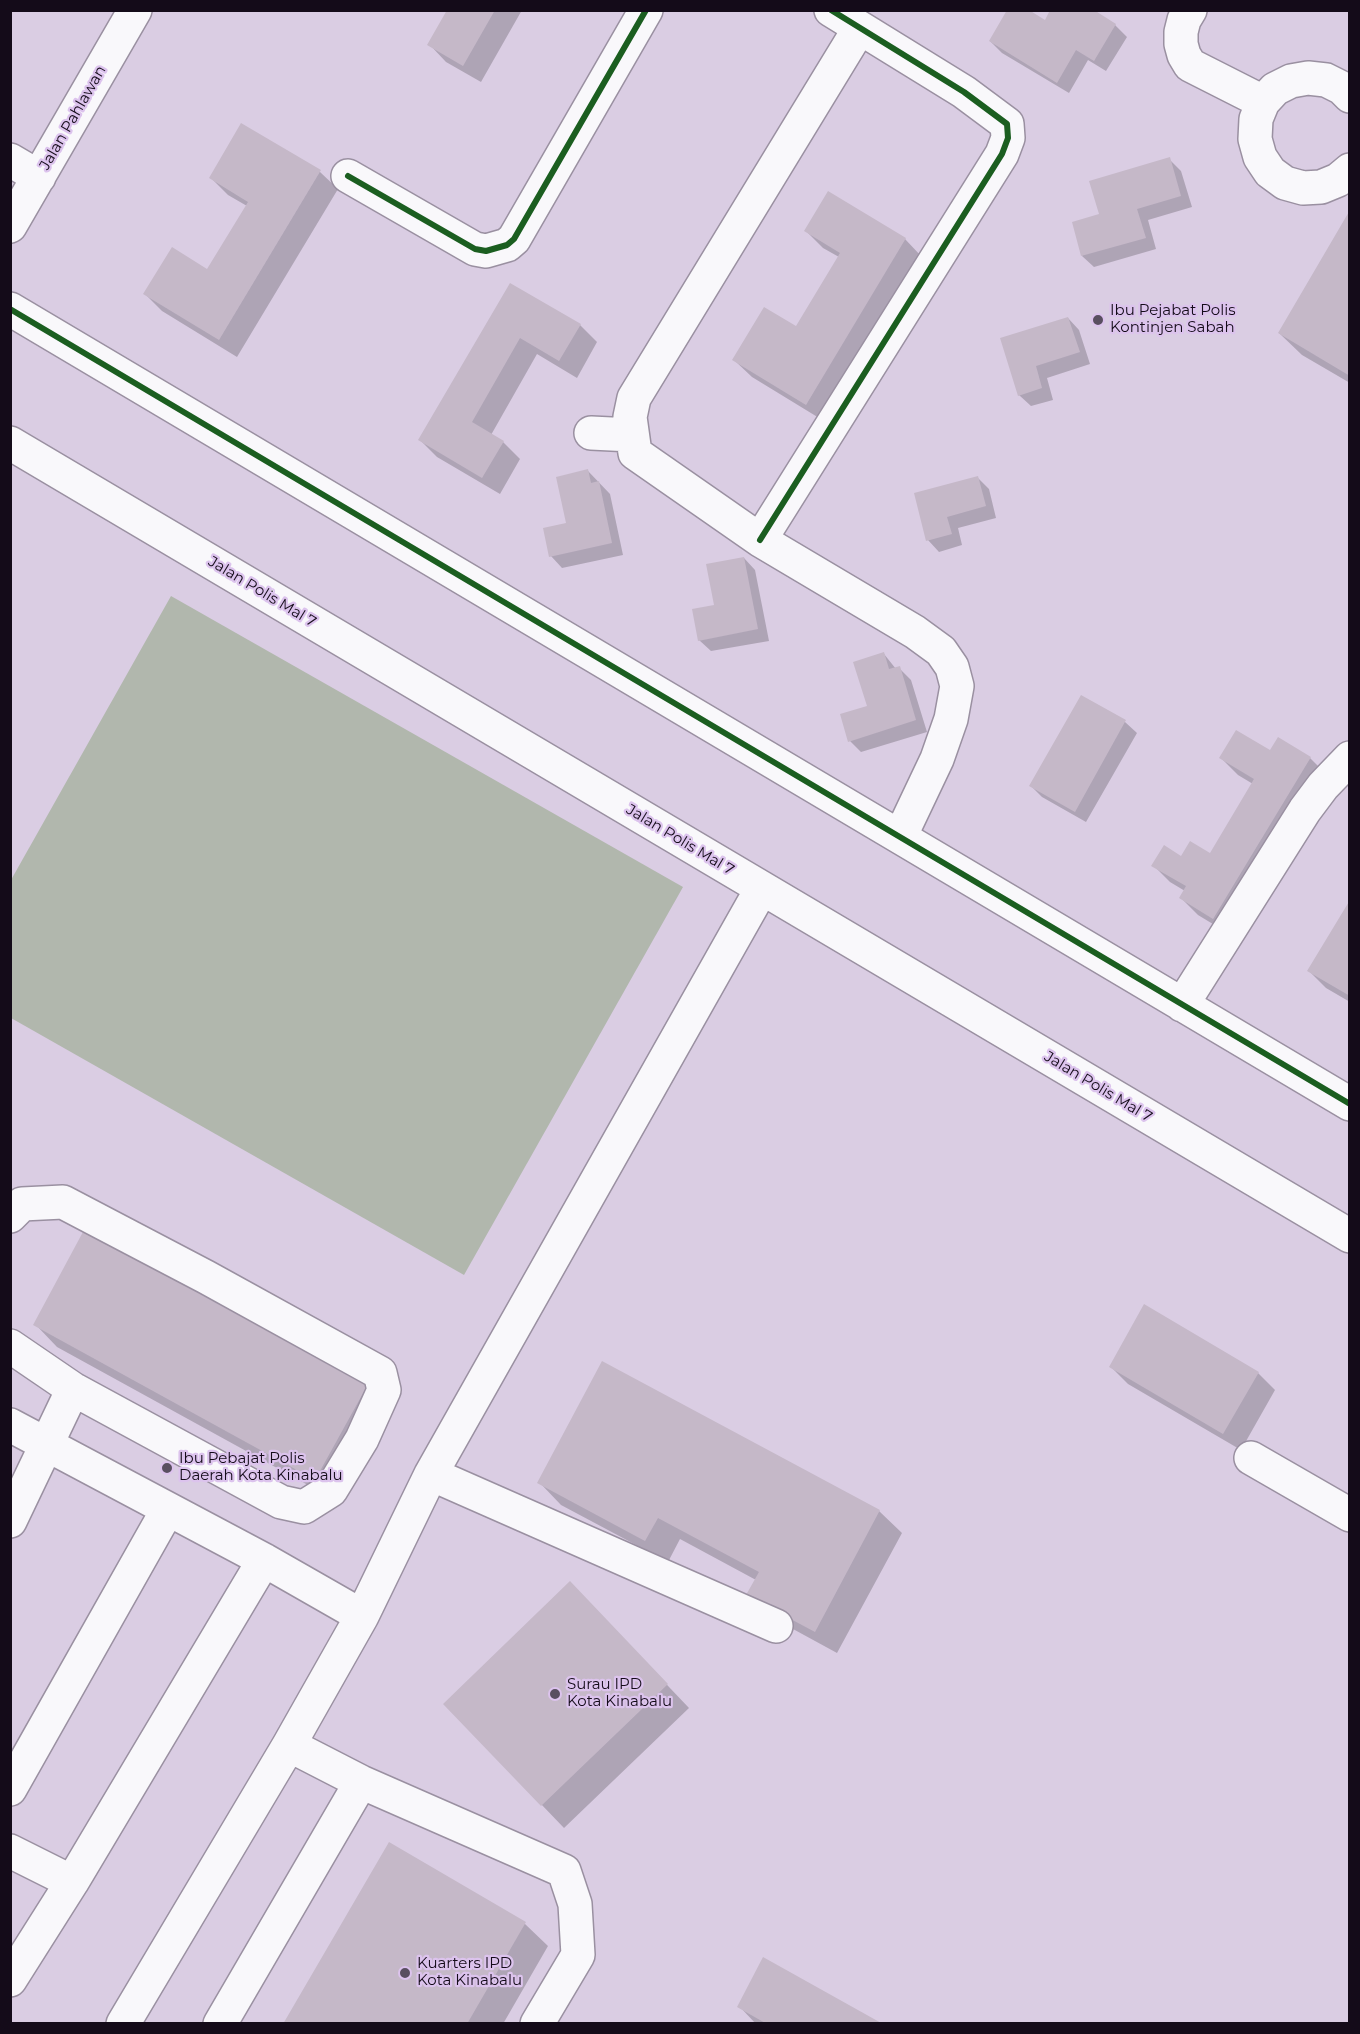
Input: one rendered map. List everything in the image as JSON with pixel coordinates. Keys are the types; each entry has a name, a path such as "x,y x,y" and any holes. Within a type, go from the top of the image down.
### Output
{"street":[{"name":"Jalan Pahlawan","path":"10,226 135,10"},
{"path":"348,176 475,249 486,251 507,245 514,239 646,10"},
{"path":"760,540 1002,154 1008,138 1007,124 996,115 964,92 831,10"},
{"path":"1190,10 1181,32 1184,56 1190,65 1263,102"},
{"path":"859,29 634,398 630,417 635,453 760,540 915,632 940,651 952,667 957,686 951,719 937,759 900,837"},
{"path":"1350,96 1342,88 1326,80 1308,78 1291,81 1275,89 1263,102 1256,119 1255,139 1260,157 1270,172 1285,183 1303,188 1321,187 1338,180 1350,170"},
{"path":"10,160 39,177"},
{"path":"10,309 1350,1104"},
{"path":"591,433 632,435"},
{"name":"Jalan Polis Mal 7","path":"10,443 1350,1236"},
{"path":"1182,1005 1305,810 1323,786 1350,758"},
{"path":"123,2024 289,1745 362,1616 431,1474 762,888"},
{"path":"10,1216 22,1203 63,1202 206,1277 380,1373 384,1390 362,1439 332,1490 304,1507 281,1502 73,1389 10,1346"},
{"path":"10,1521 73,1389"},
{"path":"10,1425 264,1560 362,1616"},
{"path":"1251,1458 1350,1515"},
{"path":"431,1474 776,1626"},
{"path":"10,1789 168,1509"},
{"path":"10,1980 72,1882 264,1560"},
{"path":"289,1745 361,1782 564,1871 575,1904 578,1955 537,2024"},
{"path":"220,2024 361,1782"},
{"path":"10,1851 72,1882"}],"shaded area":[{"path":"171,596 683,887 464,1275 11,1018 11,880"}],"building":[{"path":"447,10 495,10 463,66 427,45"},
{"path":"1007,10 1029,10 1045,20 1050,10 1094,10 1116,24 1094,61 1076,50 1057,83 989,41"},
{"path":"241,123 321,170 219,340 143,294 172,247 207,269 248,202 209,178"},
{"path":"1170,157 1181,196 1137,209 1146,238 1081,256 1072,222 1099,214 1089,181"},
{"path":"828,191 906,238 806,405 732,360 764,307 796,326 840,253 804,231"},
{"path":"1350,210 1350,376 1278,333"},
{"path":"510,283 581,324 559,361 520,338 472,422 504,441 482,478 418,440"},
{"path":"1068,317 1080,352 1036,366 1042,388 1018,396 1000,338"},
{"path":"588,469 591,483 599,481 612,543 549,557 543,528 566,523 556,477"},
{"path":"978,476 986,506 947,517 952,534 926,541 914,493"},
{"path":"744,557 758,629 698,641 692,609 714,605 706,564"},
{"path":"884,652 889,669 900,666 916,720 848,742 840,714 867,706 853,662"},
{"path":"1081,695 1126,720 1075,812 1029,786"},
{"path":"1236,730 1270,750 1278,737 1311,757 1213,919 1179,898 1186,886 1151,866 1164,845 1181,856 1190,841 1210,853 1254,779 1219,758"},
{"path":"1350,900 1350,996 1307,971"},
{"path":"84,1230 367,1386 315,1480 33,1325"},
{"path":"1144,1304 1259,1372 1223,1434 1109,1367"},
{"path":"602,1361 880,1510 815,1632 746,1595 759,1572 658,1518 645,1541 537,1483"},
{"name":"Surau IPD Kota Kinabalu","path":"570,1581 668,1684 541,1806 443,1704"},
{"name":"Kuarters IPD Kota Kinabalu","path":"389,1842 526,1922 467,2024 283,2024"},
{"path":"763,1957 883,2024 767,2024 737,2007"}],"cycle path":[{"path":"348,176 475,249 486,251 507,245 514,239 646,10"},
{"path":"760,540 1002,154 1008,138 1007,124 964,92 831,10"},
{"path":"10,309 1350,1104"}],"place":[{"name":"Ibu Pejabat Polis Kontinjen Sabah","path":"1098,320"},
{"name":"Ibu Pebajat Polis Daerah Kota Kinabalu","path":"167,1468"},
{"name":"Surau IPD Kota Kinabalu","path":"555,1694"},
{"name":"Kuarters IPD Kota Kinabalu","path":"405,1973"}]}
